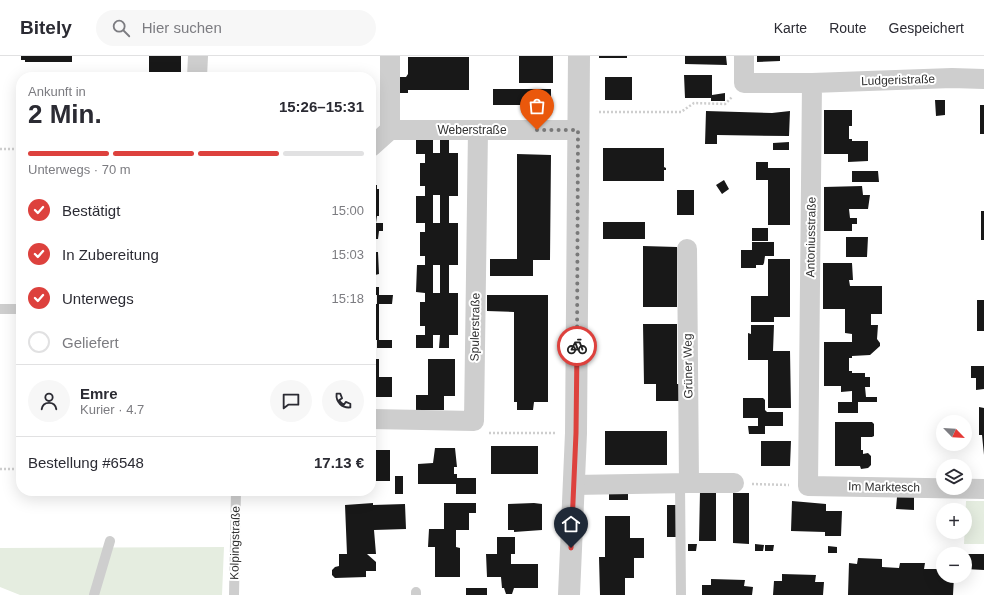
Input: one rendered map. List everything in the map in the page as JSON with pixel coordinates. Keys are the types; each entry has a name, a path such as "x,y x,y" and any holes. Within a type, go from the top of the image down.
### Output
{"street":[{"path":"197,72 198,56"},
{"path":"376,143 390,130 390,56"},
{"path":"569,595 576,433 578,56"},
{"path":"744,56 744,83 812,83"},
{"name":"Ludgeristraße","path":"812,83 952,78 984,79"},
{"name":"Antoniusstraße","path":"808,486 812,83"},
{"name":"Weberstraße","path":"390,130 578,130"},
{"name":"Spulerstraße","path":"474,421 478,130"},
{"name":"Grüner Weg","path":"684,483 687,248"},
{"path":"376,419 474,421"},
{"path":"574,485 734,483"},
{"name":"Im Marktesch","path":"808,486 984,489"}],"lane":[{"path":"0,309 16,309"},
{"path":"681,595 684,483"},
{"name":"Kolpingstraße","path":"234,595 236,496"},
{"path":"94,595 110,541"}],"path":[{"path":"591,112 681,112 694,103 725,104 744,83"},
{"path":"0,149 16,149"},
{"path":"474,421 481,433 576,433"},
{"path":"0,469 16,469"},
{"path":"734,483 808,486"}],"shaded area":[{"path":"966,501 984,501 984,544 964,544 964,539 972,539 972,503 966,503"},
{"path":"224,547 222,595 20,595 0,587 0,548"}],"building":[{"path":"21,56 72,56 72,62 25,62 25,60 21,60"},
{"path":"149,56 181,56 181,72 149,72"},
{"path":"519,56 553,56 553,83 519,83"},
{"path":"599,56 627,56 627,58 599,58"},
{"path":"685,56 726,56 727,65 685,64"},
{"path":"757,56 780,56 780,61 757,62"},
{"path":"408,57 469,57 469,90 408,90 408,93 400,93 400,77 406,77 408,74"},
{"path":"684,75 712,75 712,95 725,93 725,101 711,101 711,98 685,98"},
{"path":"605,77 632,77 632,100 605,100"},
{"path":"493,89 551,89 551,105 493,105"},
{"path":"935,100 945,100 945,115 936,116"},
{"path":"980,105 984,105 984,134 980,134"},
{"path":"824,110 852,110 852,126 849,126 849,139 852,139 852,141 868,141 868,161 848,162 848,154 824,154"},
{"path":"706,111 772,113 790,111 789,136 717,135 717,144 705,144"},
{"path":"416,140 433,140 433,153 440,153 440,140 449,140 449,153 458,153 458,196 449,196 449,223 458,223 458,265 449,265 449,293 458,293 458,335 449,335 449,348 439,348 440,335 433,335 433,348 416,348 416,335 425,335 425,326 420,326 420,302 425,302 425,293 416,292 417,265 425,265 425,256 420,256 420,232 425,232 425,223 416,223 416,196 425,196 425,186 420,186 420,163 425,163 425,154 416,154","holes":["433,195 440,195 440,223 433,223","433,265 440,265 440,293 433,293"]},
{"path":"789,142 789,150 773,150 773,143"},
{"path":"603,148 664,148 664,167 666,170 664,170 664,181 603,181"},
{"path":"517,154 551,155 550,260 533,260 533,276 490,276 490,259 517,259"},
{"path":"756,162 768,162 768,168 790,168 790,225 768,225 768,180 756,180"},
{"path":"852,171 878,171 879,182 852,182"},
{"path":"724,180 729,189 722,194 716,185"},
{"path":"376,185 377,189 379,189 379,216 377,216 376,223"},
{"path":"862,186 863,195 870,195 868,209 849,209 850,218 857,218 857,224 852,224 852,231 824,231 824,187"},
{"path":"677,190 694,190 694,215 677,215"},
{"path":"981,211 984,211 984,240 981,240"},
{"path":"603,222 645,222 645,239 603,239"},
{"path":"376,223 383,223 383,231 379,231 378,239 376,239"},
{"path":"752,228 768,228 768,241 752,241"},
{"path":"846,237 868,237 867,257 846,257"},
{"path":"752,242 774,242 774,256 765,256 763,265 756,265 756,268 741,268 741,250 752,250"},
{"path":"643,246 677,247 677,307 643,307"},
{"path":"376,252 378,252 379,274 376,275"},
{"path":"768,259 790,259 790,317 774,317 774,322 751,322 751,296 768,296"},
{"path":"823,263 852,263 853,280 849,280 850,286 882,286 882,314 871,314 871,325 878,325 877,339 880,346 870,355 852,356 852,358 849,358 849,371 852,371 852,373 865,373 865,377 870,377 870,387 865,387 866,397 877,397 877,402 858,402 858,413 838,413 838,402 852,402 852,391 841,392 841,386 824,386 824,342 852,342 852,334 845,333 845,309 823,309"},
{"path":"376,287 379,287 379,295 393,295 392,304 379,304 379,340 392,340 392,348 377,348"},
{"path":"487,295 548,295 548,402 534,402 533,410 517,410 517,402 514,402 514,312 487,311"},
{"path":"977,300 984,300 984,331 977,331"},
{"path":"643,324 677,324 677,384 681,384 681,401 656,401 656,384 644,384"},
{"path":"751,325 774,325 773,351 790,351 791,408 768,408 768,360 748,360 748,333 751,334"},
{"path":"376,359 379,359 379,377 392,377 392,397 376,397"},
{"path":"428,359 455,359 455,396 444,396 444,410 416,410 416,395 428,395"},
{"path":"971,366 984,366 984,389 976,390 976,378 971,378"},
{"path":"743,398 763,398 765,400 765,410 767,412 783,412 783,426 765,426 765,434 749,434 748,426 758,426 758,418 743,418"},
{"path":"979,407 984,408 984,455 982,435 979,435"},
{"path":"835,422 872,422 874,424 874,436 861,437 861,450 863,450 863,454 868,453 871,456 871,465 868,468 861,469 860,466 835,466"},
{"path":"605,431 667,431 667,465 605,465"},
{"path":"761,441 791,441 790,466 761,466"},
{"path":"491,446 538,446 538,474 491,474"},
{"path":"435,448 455,448 457,467 454,467 454,474 457,474 457,478 476,478 476,494 456,494 456,484 418,484 418,464 433,463"},
{"path":"376,450 390,450 390,481 376,481"},
{"path":"395,476 403,476 403,494 395,494"},
{"path":"700,491 716,491 716,541 699,541"},
{"path":"609,492 628,492 628,500 609,500"},
{"path":"733,493 749,493 749,544 733,543"},
{"path":"897,497 914,497 914,510 896,509"},
{"path":"792,501 826,504 826,511 842,511 841,536 825,536 825,532 791,531"},
{"path":"373,503 373,505 405,504 406,529 374,530 376,554 367,554 376,562 376,571 366,571 366,577 335,578 332,575 332,570 339,566 339,554 347,554 345,505"},
{"path":"444,503 476,503 476,513 469,513 469,530 456,530 456,547 460,548 460,577 435,577 435,547 428,547 429,529 444,529"},
{"path":"508,504 542,504 542,530 514,532 514,530 508,530"},
{"path":"667,505 677,505 677,537 667,537"},
{"path":"605,516 630,516 630,538 644,538 644,558 634,558 634,578 625,578 625,595 600,595 599,557 605,557"},
{"path":"497,537 515,537 515,554 511,554 511,564 538,564 538,588 514,588 512,594 506,594 504,588 502,588 501,577 487,577 486,554 497,554"},
{"path":"688,544 697,544 696,551 688,551"},
{"path":"755,544 764,545 763,551 755,551"},
{"path":"765,545 774,545 773,551 765,551"},
{"path":"828,546 837,547 837,553 828,553"},
{"path":"972,554 984,554 984,570 972,569"},
{"path":"858,558 882,559 882,567 899,568 900,563 925,563 924,569 936,569 936,583 954,583 953,595 848,595 849,563 857,564"},
{"path":"782,574 816,575 815,582 824,582 823,595 773,595 774,581 782,581"},
{"path":"711,579 745,580 744,586 753,587 752,595 702,595 702,585 711,585"},
{"path":"466,588 487,588 487,595 466,595"}],"way so far":[{"path":"537,130 578,130 577,346"}],"route":[{"path":"571,548 576,433 577,346"}]}
